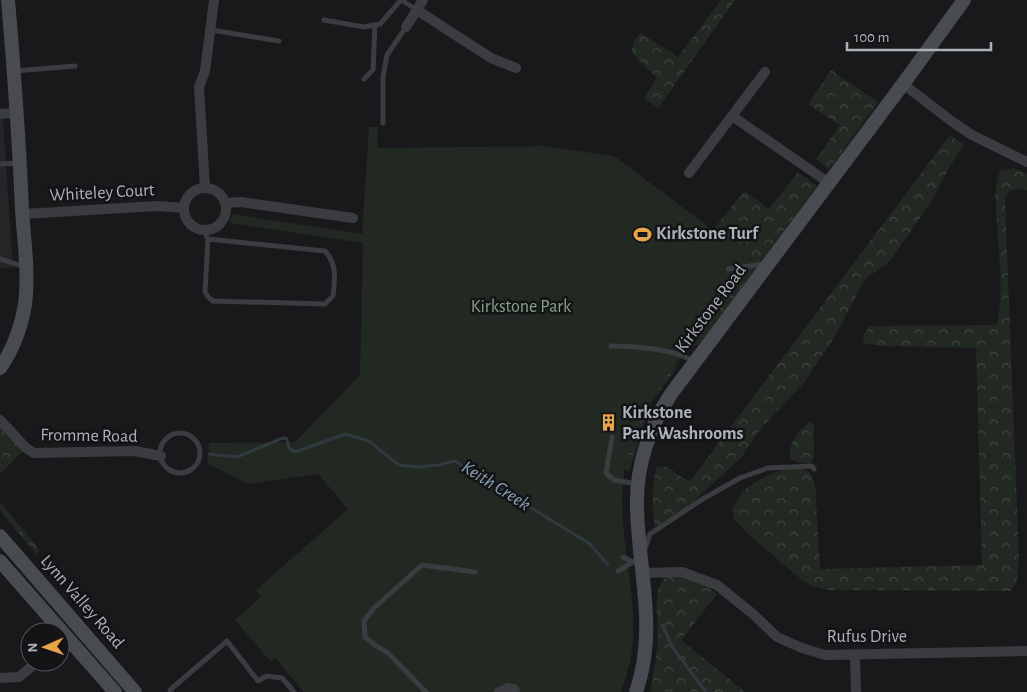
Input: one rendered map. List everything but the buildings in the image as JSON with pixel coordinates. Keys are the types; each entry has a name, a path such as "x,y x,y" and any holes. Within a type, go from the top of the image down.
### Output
{"street":[{"path":"0,368 14,343 22,317 26,294 20,163 8,0"},
{"path":"205,188 199,86 205,71 214,0"},
{"path":"406,27 423,0"},
{"name":"Kirkstone Road","path":"636,692 647,644 647,621 639,565 638,484 645,449 652,429 665,403 694,362 828,185 964,0"},
{"path":"417,10 492,58 516,68"},
{"path":"689,173 765,72"},
{"path":"903,84 972,135 1027,162"},
{"path":"0,114 16,113"},
{"path":"732,116 822,178 828,185"},
{"path":"205,188 214,190 219,194 225,203 226,211 224,219 206,235 189,224 184,208 189,195 194,191 205,188"},
{"path":"225,203 241,202 353,218"},
{"name":"Whiteley Court","path":"23,214 157,206 184,208"},
{"name":"Fromme Road","path":"0,420 26,448 34,453 135,450 160,456"},
{"name":"Lynn Valley Road","path":"0,536 135,692"},
{"name":"Lynn Valley Road","path":"0,561 50,622"},
{"name":"Rufus Drive","path":"639,565 682,572 717,585 753,614 777,637 802,648 825,655 1027,651"},
{"path":"70,632 77,625"},
{"name":"Lynn Valley Road","path":"70,645 115,692"},
{"path":"855,655 856,692"},
{"path":"0,678 19,677 25,672"},
{"path":"499,692 508,688 514,689 515,692"}],"lane":[{"path":"324,20 364,27 380,24 401,0 417,10"},
{"path":"364,78 373,70 375,25"},
{"path":"383,123 383,77 387,55 406,27"},
{"path":"211,30 279,41"},
{"path":"14,71 75,66"},
{"path":"0,164 20,163"},
{"path":"206,235 325,250 332,258 335,269 333,296 325,304 213,302 205,292 206,235"},
{"path":"0,259 26,267"},
{"path":"728,269 768,264"},
{"path":"611,346 672,352 687,357 694,362"},
{"path":"177,434 191,437 197,442 200,449 200,457 193,469 180,474 168,469 163,464 160,456 162,446 168,438 177,434"},
{"path":"612,437 606,472 614,480 638,484"},
{"path":"639,565 650,534 701,500 740,478 768,468 812,466 814,469"},
{"path":"623,557 639,565"},
{"path":"426,692 388,653 365,637 364,621 373,609 422,565 475,572"},
{"path":"618,572 639,565"},
{"path":"172,692 170,690 227,641 258,681 267,676 282,678 294,692"}],"shaded area":[{"path":"0,119 3,119 13,268 0,268"}],"green space":[{"path":"721,0 735,0 658,108 644,98 657,78 632,53 635,40 641,33 678,57"},
{"path":"831,70 878,102 829,170 816,159 840,125 808,104"},
{"name":"Kirkstone Park","path":"369,127 378,127 377,148 542,146 614,156 753,260 667,376 644,414 628,455 622,501 632,600 633,633 630,663 621,692 304,692 275,658 271,662 235,620 261,597 256,590 348,509 318,474 248,484 207,463 210,452 208,443 295,442 360,375 363,243 230,223 232,214 362,234"},
{"path":"950,135 964,145 950,166 931,202 890,261 865,279 833,340 802,385 761,428 741,458 698,497 680,517 661,529 655,528 653,498 656,468 665,467 690,481"},
{"path":"1014,168 1027,174 1027,190 1017,189 1009,191 1005,200 1019,559 1017,581 1010,591 828,590 813,586 803,581 746,532 734,519 732,509 740,496 763,478 781,470 798,468 806,470 815,485 820,569 982,565 976,348 882,346 864,343 863,336 870,326 997,324 1001,287 996,190 1000,171"},
{"path":"798,172 817,186 702,341 698,345 686,347 706,238 745,191 769,209"},
{"path":"645,364 677,365 651,403 629,471 625,470"},
{"path":"0,417 27,447 0,474"},
{"path":"810,422 814,425 814,458 810,463 797,462 790,458 792,442 798,433"},
{"path":"0,502 40,550 36,554 0,510"},
{"path":"684,573 705,583 717,594 681,640 745,692 651,692 658,637 658,593 663,579"}],"waterway":[{"name":"Keith Creek","path":"209,454 237,457 283,438 287,439 289,448 295,452 345,434 369,441 399,465 417,467 455,461 590,544 608,565"},
{"name":"Keith Creek","path":"662,625 673,648 706,692"}],"place":[{"name":"Kirkstone Turf","path":"642,234"},
{"name":"Kirkstone Park Washrooms","path":"608,423"}]}
